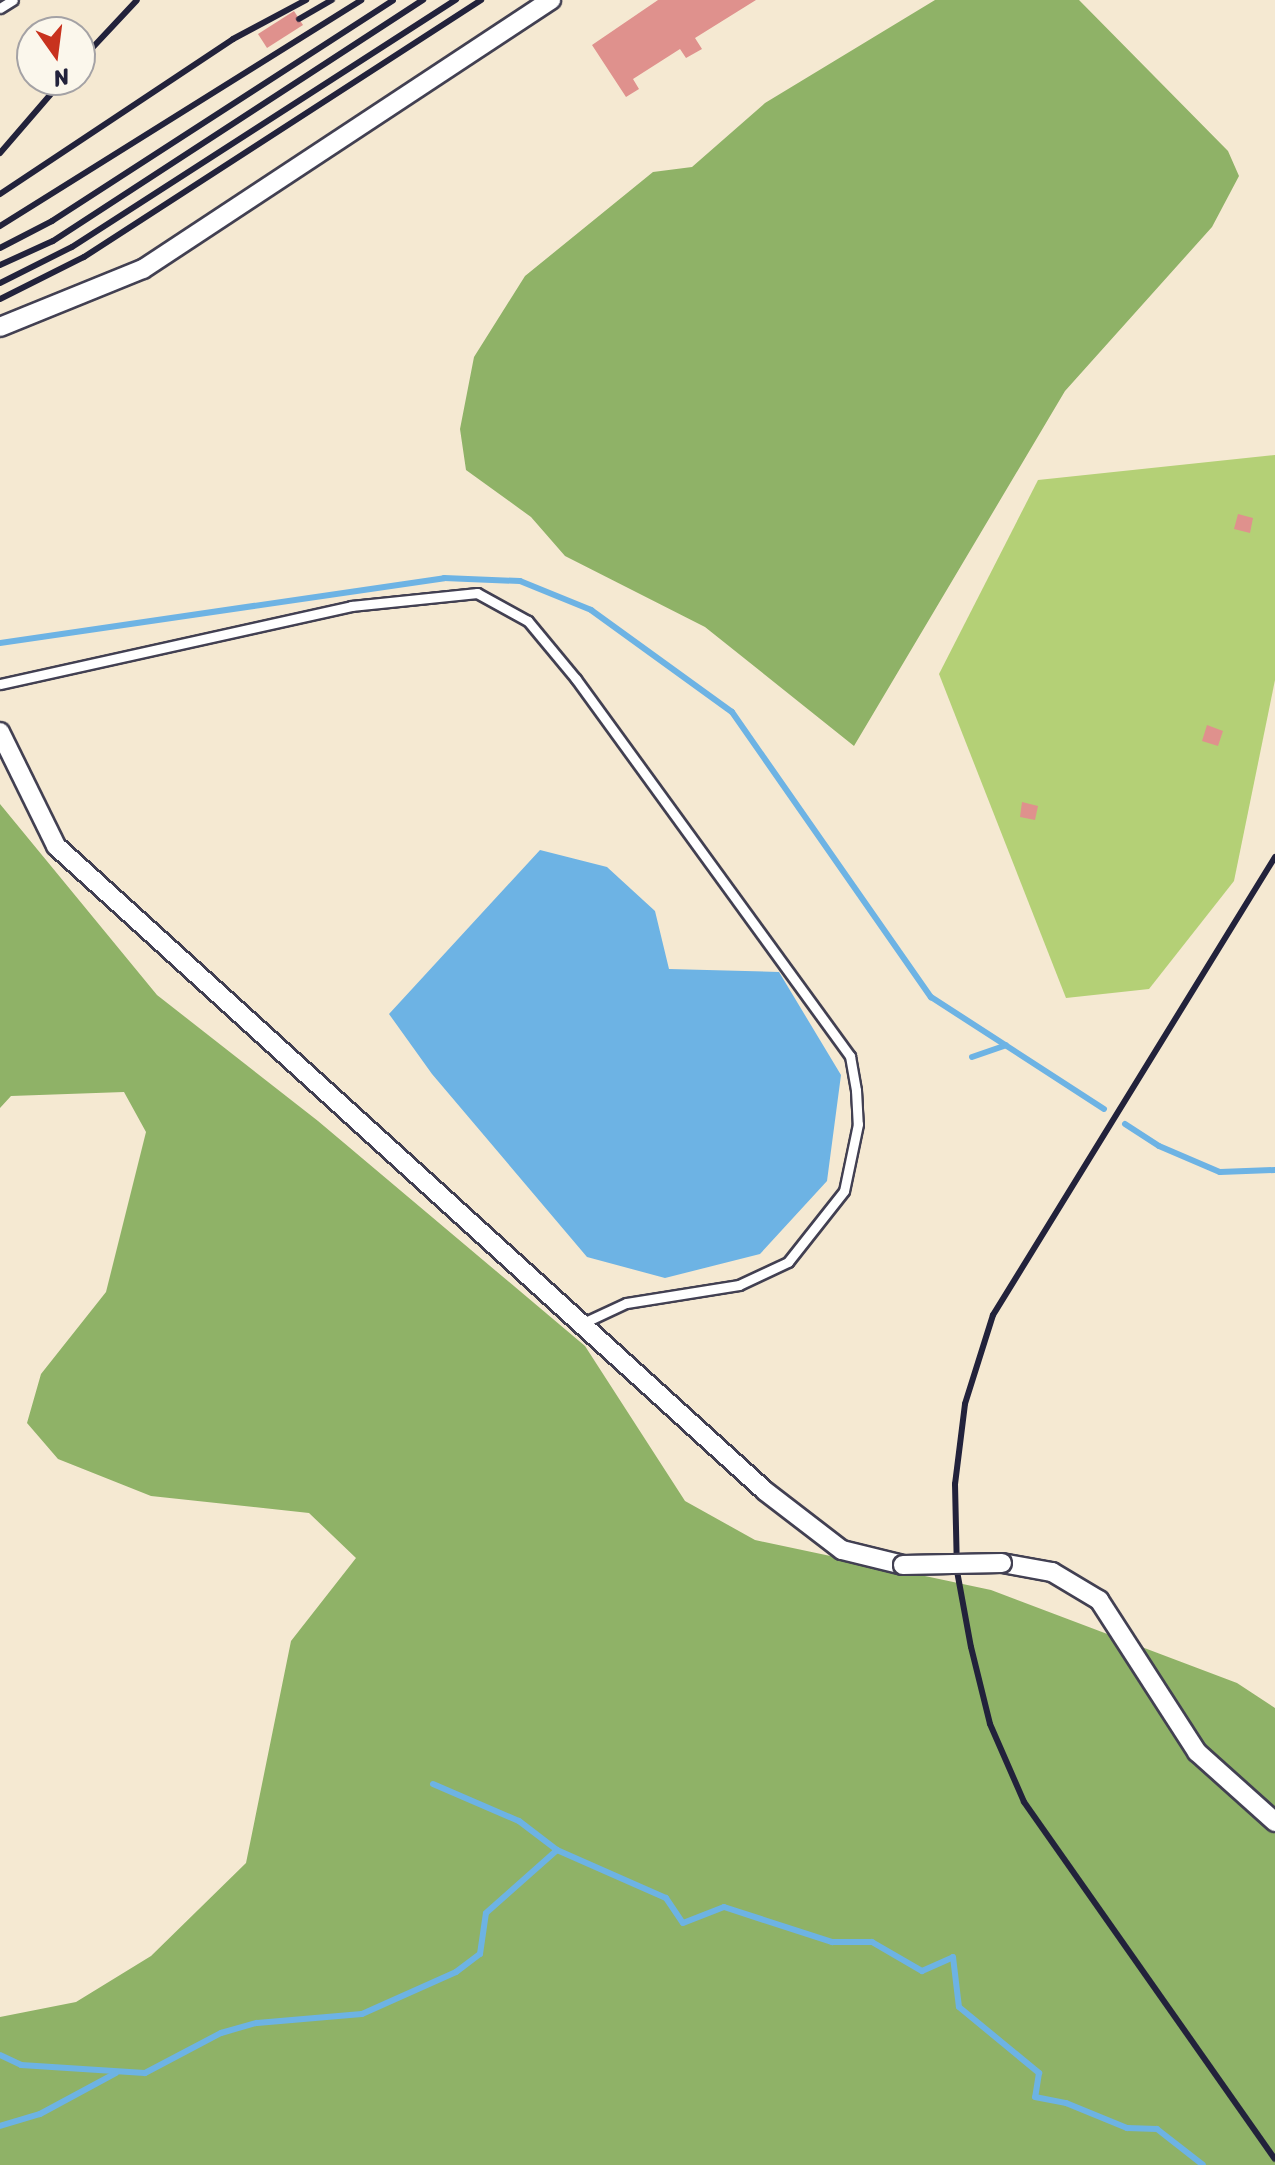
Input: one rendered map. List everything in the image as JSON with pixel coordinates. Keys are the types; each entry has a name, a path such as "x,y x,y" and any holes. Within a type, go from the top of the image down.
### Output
{"street":[{"path":"0,327 143,269 551,0"},
{"path":"0,732 56,846 581,1324 690,1418 765,1491 842,1550 903,1565 1002,1563 1052,1572 1099,1600 1197,1752 1275,1822"}],"lane":[{"path":"0,8 13,0"},
{"path":"0,684 351,606 477,593 528,621 576,679 850,1056 856,1090 858,1124 844,1191 788,1262 739,1285 626,1303 581,1324"}],"green space":[{"path":"935,0 1079,0 1228,151 1239,176 1212,227 1065,391 854,746 705,627 565,556 531,517 466,470 460,429 474,357 525,276 653,172 692,167 765,103"},
{"path":"1275,455 1275,680 1234,881 1149,989 1066,998 939,674 1038,480"},
{"path":"0,804 157,995 318,1121 585,1346 685,1501 755,1540 991,1590 1237,1683 1275,1708 1275,2165 0,2165 0,2017 76,2002 151,1956 246,1863 291,1641 356,1558 309,1513 151,1496 58,1459 27,1423 41,1374 106,1292 146,1132 124,1092 11,1096 0,1108"}],"water":[{"path":"540,850 607,867 655,911 669,969 779,972 841,1075 827,1181 760,1254 665,1278 587,1257 432,1074 389,1014"}],"building":[{"path":"658,0 756,0 695,38 702,49 686,58 680,49 633,79 639,89 626,97 592,45"},
{"path":"294,11 303,25 267,48 258,34"},
{"path":"1238,514 1253,518 1250,533 1234,529"},
{"path":"1207,725 1223,731 1218,746 1202,741"},
{"path":"1022,802 1038,806 1035,820 1020,817"}],"waterway":[{"path":"0,643 444,578 520,581 591,610 732,712 931,997 1104,1109"},
{"path":"972,1057 1006,1045"},
{"path":"1125,1124 1159,1146 1220,1172 1275,1170"},
{"path":"433,1784 519,1821 557,1850"},
{"path":"0,2055 21,2065 145,2073 221,2033 257,2023 362,2014 456,1972 480,1954 486,1913 557,1850 666,1898 683,1923 724,1907 832,1942 872,1942 922,1971 953,1957 959,2007 1039,2073 1035,2097 1066,2103 1127,2128 1157,2129 1203,2165"},
{"path":"0,2126 40,2114 116,2073"}],"railway":[{"path":"96,44 137,0"},
{"path":"0,194 233,39 306,0"},
{"path":"299,19 332,0"},
{"path":"0,226 361,0"},
{"path":"0,248 52,221 393,0"},
{"path":"0,265 53,241 423,0"},
{"path":"0,283 72,247 456,0"},
{"path":"0,299 84,257 481,0"},
{"path":"0,153 49,96"},
{"path":"1275,857 993,1315 965,1404 955,1484 957,1571 971,1647 990,1724 1024,1802 1275,2159"}]}
